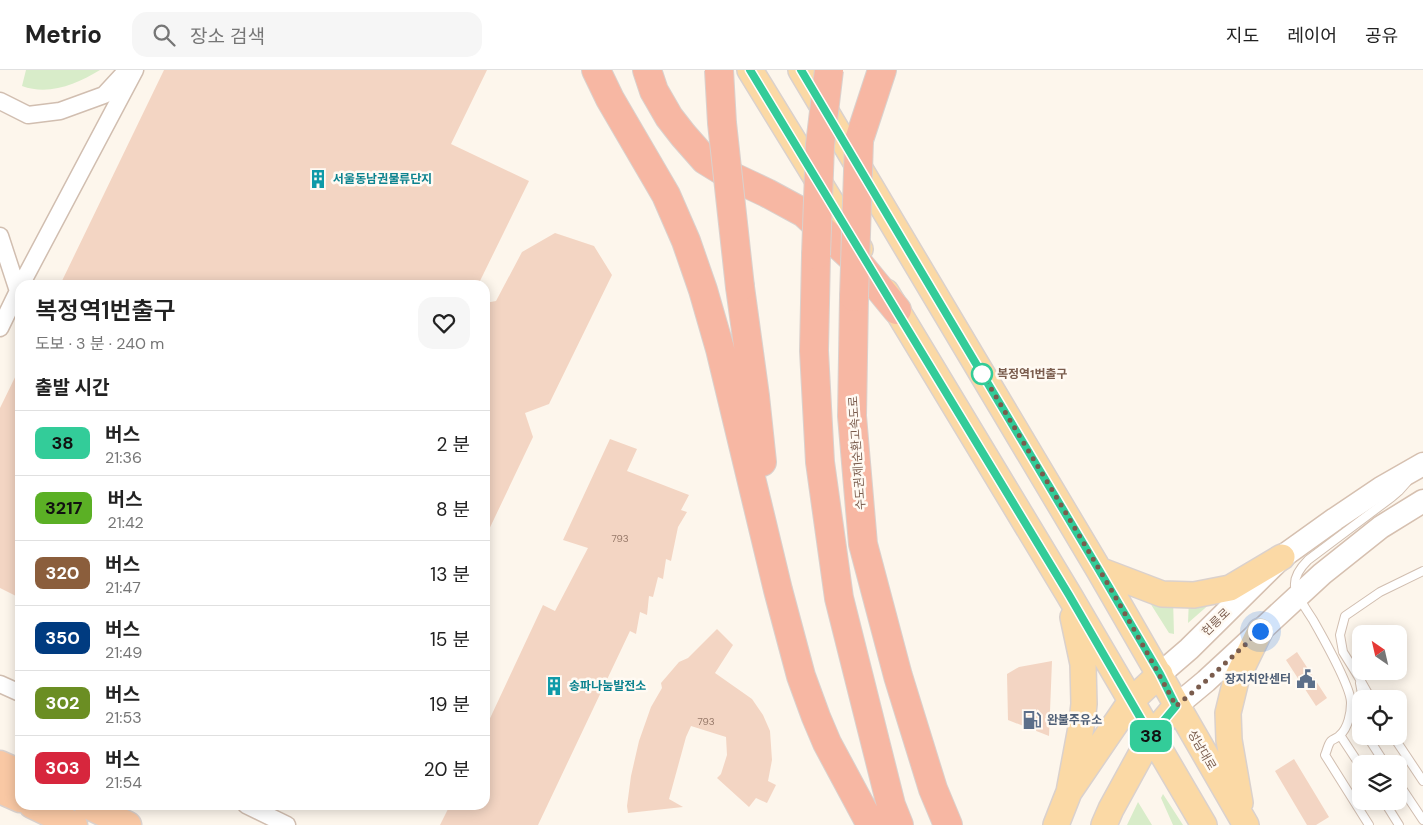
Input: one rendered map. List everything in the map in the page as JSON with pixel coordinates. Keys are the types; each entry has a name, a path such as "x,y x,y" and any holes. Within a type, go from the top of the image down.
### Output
{"highway":[{"path":"596,70 666,195 686,241 703,290 720,349 789,636 806,692 840,769 871,825"},
{"path":"647,70 654,91 669,117 705,160 731,176 804,213 860,265 897,310"},
{"path":"719,70 722,124 774,572"},
{"path":"829,70 820,145 816,255 814,351 820,462 839,598 891,805 899,825"},
{"name":"수도권제1순환고속도로","path":"872,70 859,140 854,297 852,416 863,544 898,676 933,789 948,825"},
{"path":"859,140 882,70"},
{"path":"0,764 15,771"},
{"path":"0,790 15,797"},
{"path":"42,810 74,825"},
{"path":"96,810 128,825"}],"main road":[{"path":"750,70 1069,595 1204,825"},
{"name":"성남대로","path":"800,70 1099,570 1244,822"},
{"name":"헌릉로","path":"1056,825 1069,792 1131,701 1189,649 1282,557 1381,488 1419,466"},
{"path":"1104,825 1111,808 1151,736 1176,706 1206,681 1322,574 1381,527 1423,500"},
{"path":"1099,570 1162,594 1194,595 1230,588 1282,557"},
{"path":"1069,595 1083,664 1084,704 1069,792"},
{"path":"1244,822 1229,740 1228,713 1236,680 1260,631"}],"street":[{"path":"0,101 28,115 60,111 104,95 127,70"},
{"path":"24,280 135,70"},
{"path":"0,236 17,280"},
{"path":"0,328 15,298"},
{"path":"0,684 15,692"},
{"path":"256,810 287,825"}],"lane":[{"path":"1369,825 1325,755 1330,742 1340,735 1345,728 1349,717 1351,701 1344,679 1299,596 1295,586 1296,578 1301,567 1308,560 1399,491 1419,466"},
{"path":"1352,667 1342,652 1340,635 1345,616 1380,592 1423,571"},
{"path":"1340,735 1353,755"},
{"path":"1399,745 1423,782"},
{"path":"1407,796 1423,820"},
{"path":"1390,810 1399,825"}],"green space":[{"path":"26,70 100,70 72,84 42,90 22,86"},
{"path":"1145,595 1173,598 1174,634 1169,633"},
{"path":"1220,595 1188,623 1189,598"},
{"path":"1163,794 1183,825 1173,825 1161,798"},
{"path":"1138,802 1152,825 1127,825"}],"building":[{"name":"서울동남권물류단지","path":"164,70 487,70 451,144 529,181 480,280 62,280"},
{"path":"555,233 594,246 612,275 549,404 525,413 533,437 490,527 490,302 496,301 522,252"},
{"path":"15,377 15,596 0,588 0,408"},
{"path":"610,439 637,449 627,471 689,495 681,510 687,512 678,527 671,561 666,559 663,579 658,577 653,597 649,596 647,615 640,612 636,634 630,631 538,825 440,825 448,810 490,810 490,718 543,605 555,611 588,548 563,540"},
{"path":"717,629 733,645 715,673 752,699 763,715 770,731 772,760 768,781 776,785 767,803 756,798 749,807 717,778 721,774 727,755 726,737 691,726 686,737 669,799 683,807 628,813 627,806 631,776 639,741 651,707 662,688 661,683 679,662 688,658"},
{"name":"장지치안센터","path":"1297,652 1327,698 1316,706 1286,660"},
{"path":"1052,661 1049,736 1008,720 1007,674 1019,667"},
{"path":"1294,759 1329,817 1316,825 1307,825 1275,771"}],"bus line":[{"name":"38","path":"750,70 1069,595 1151,736 1176,706 1160,674 801,70"}],"place":[{"name":"서울동남권물류단지","path":"318,179"},
{"name":"복정역1번출구","path":"982,374"},
{"name":"장지치안센터","path":"1306,679"},
{"name":"송파나눔발전소","path":"554,686"},
{"name":"완불주유소","path":"1032,720"}],"route":[{"path":"982,374 980,370 1160,674 1176,706 1260,631"}]}
